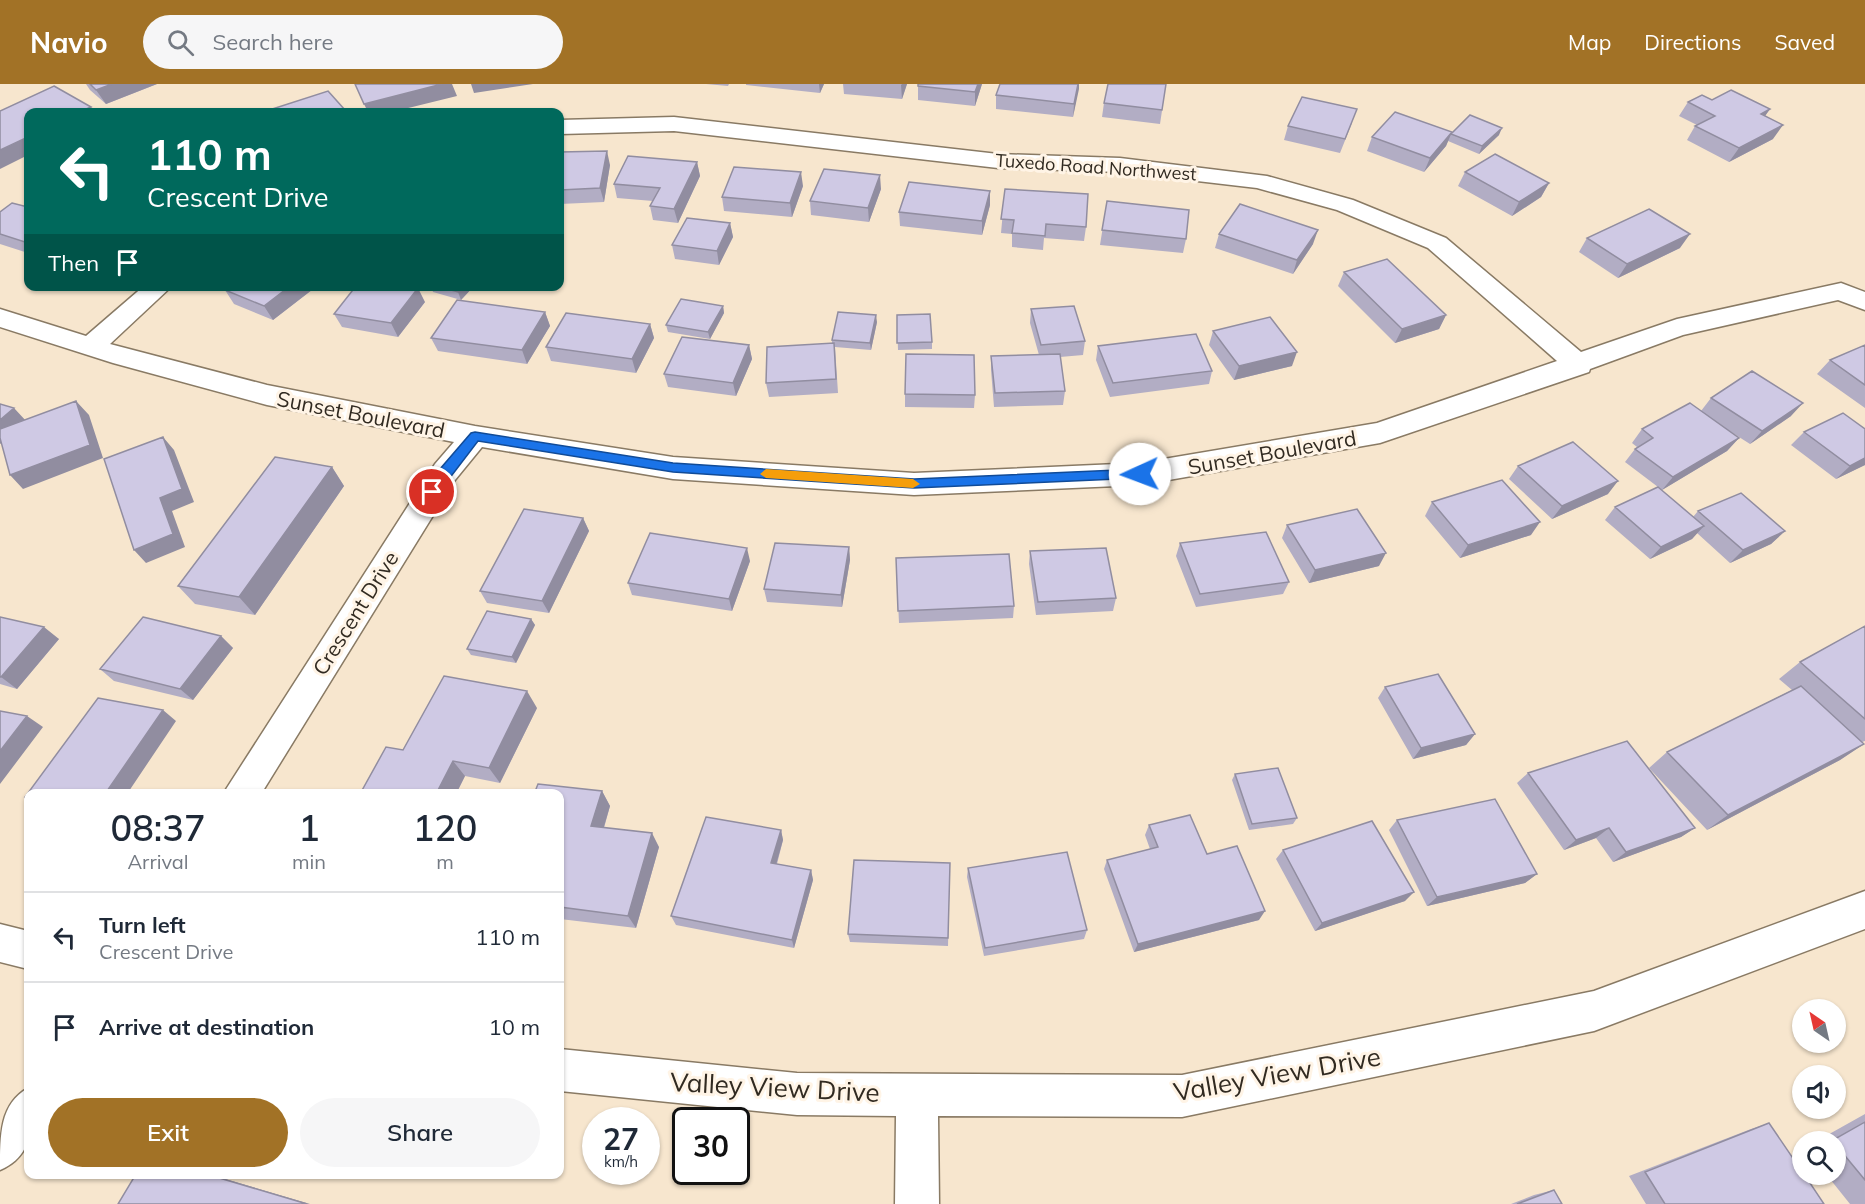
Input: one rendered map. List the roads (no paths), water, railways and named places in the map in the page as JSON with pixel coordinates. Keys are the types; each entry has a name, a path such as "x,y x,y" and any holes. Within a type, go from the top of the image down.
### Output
{"street":[{"name":"Tuxedo Road Northwest","path":"564,127 674,124 998,161 1120,165 1258,180 1345,205 1437,243 1579,364"},
{"path":"92,345 154,291"},
{"name":"Sunset Boulevard","path":"0,318 92,345 123,357 267,395 475,436 673,468 914,484 1140,474 1380,433 1677,328 1841,291 1865,302"},
{"name":"Crescent Drive","path":"244,789 444,472 475,436"},
{"name":"Valley View Drive","path":"564,1071 797,1094 1182,1096 1594,1011 1865,910"},
{"path":"0,943 24,949"},
{"path":"917,1093 917,1204"},
{"path":"0,1148 24,1115"}]}
